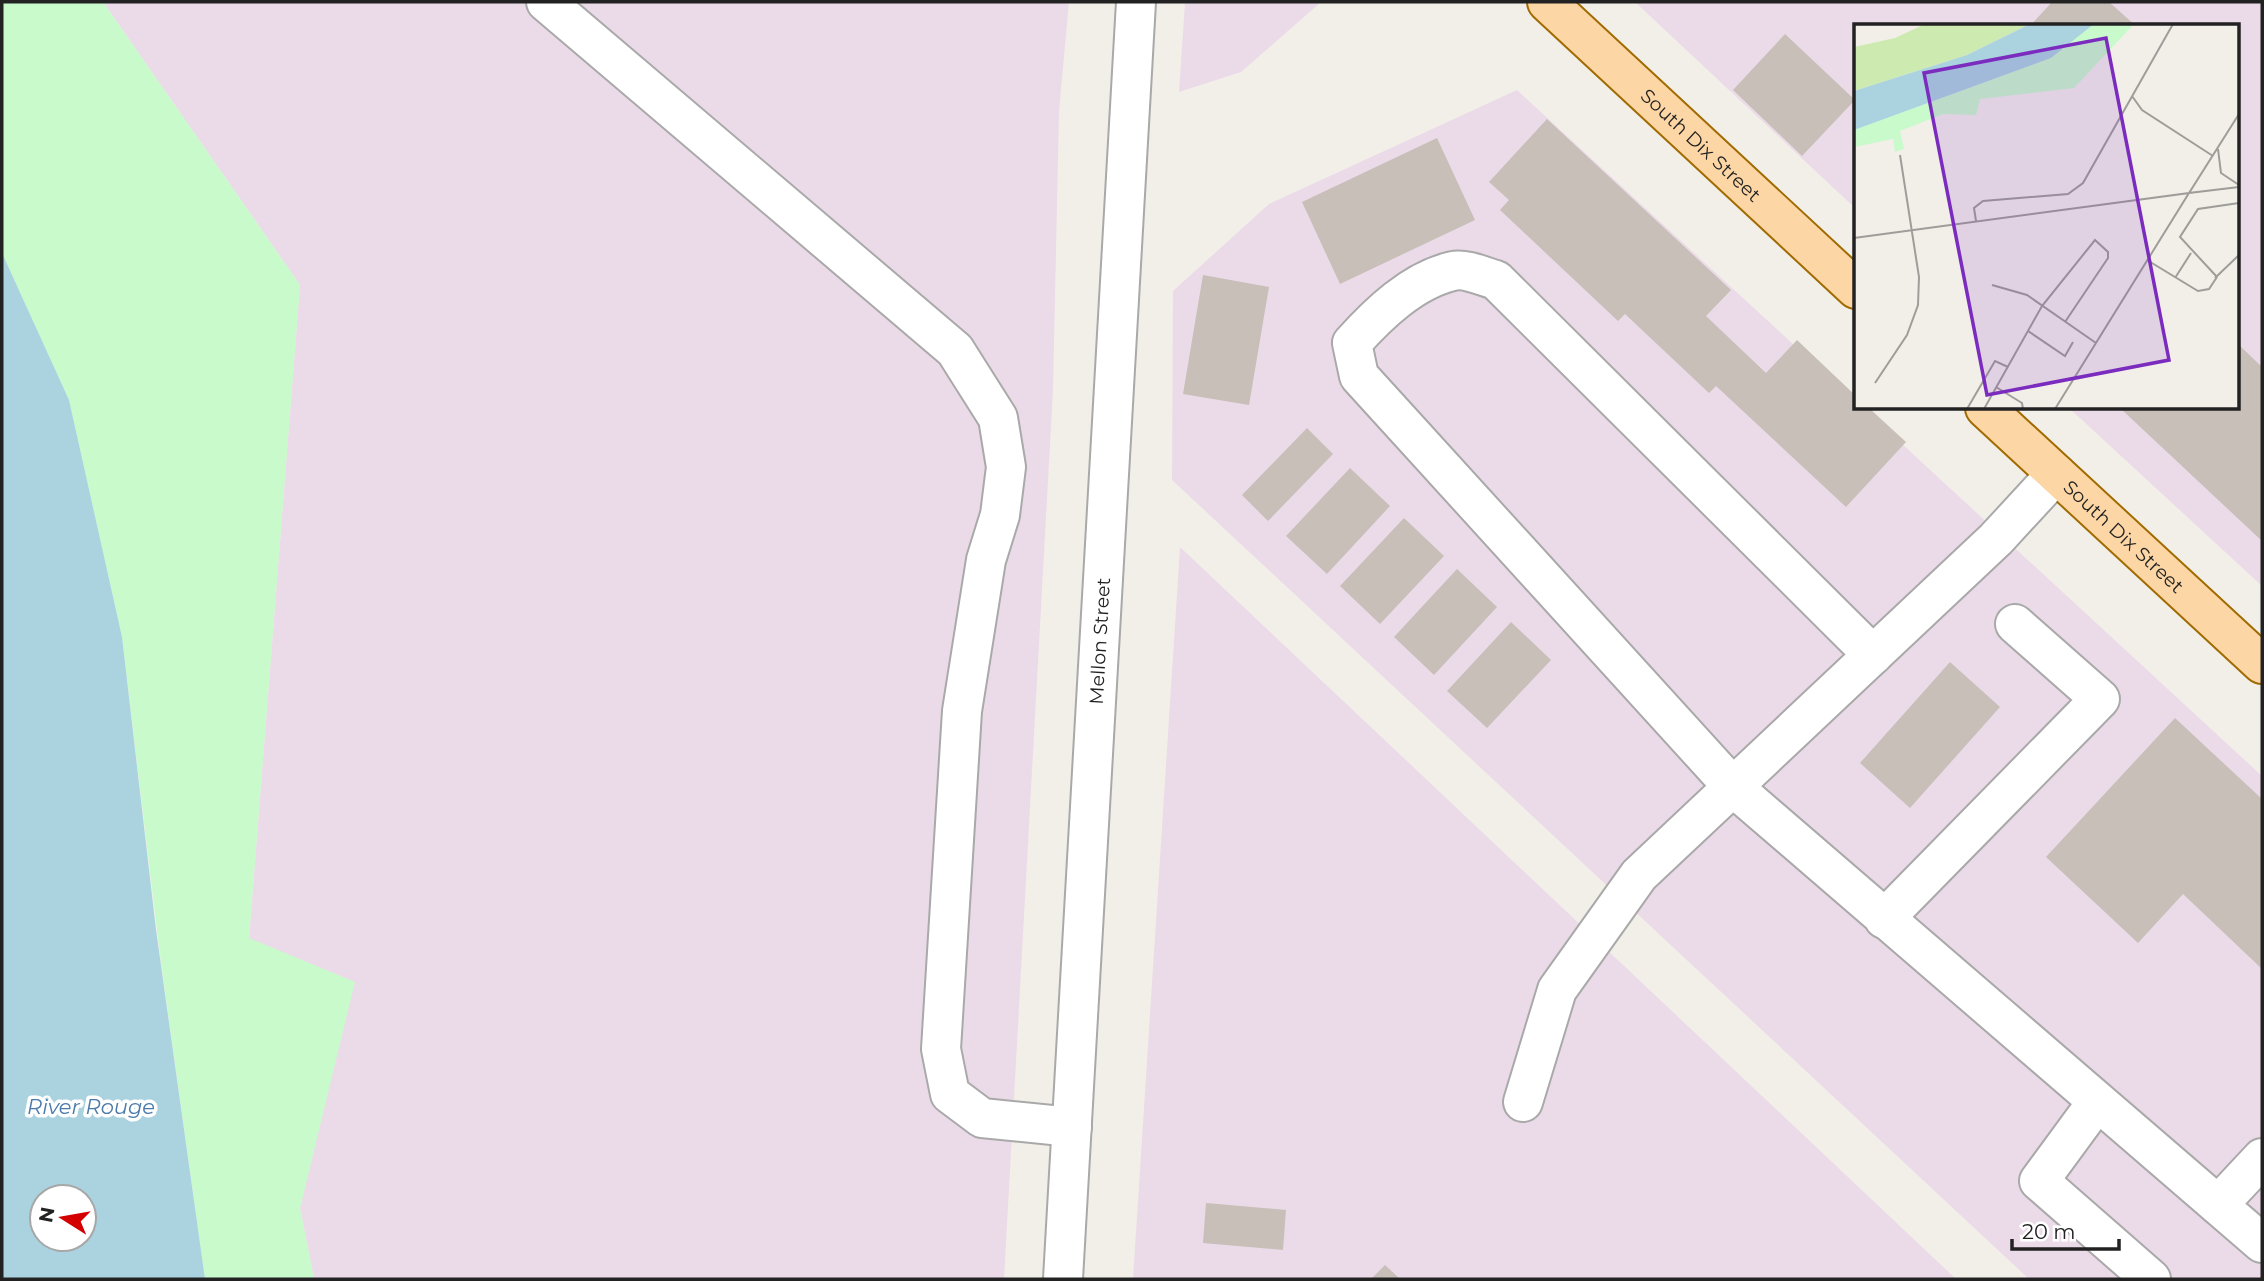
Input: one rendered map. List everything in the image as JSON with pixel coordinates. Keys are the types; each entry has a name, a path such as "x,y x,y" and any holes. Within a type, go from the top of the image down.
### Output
{"main road":[{"name":"South Dix Street","path":"1561,6 1854,287"},
{"name":"South Dix Street","path":"1987,410 2262,664"}],"street":[{"path":"546,2 955,350 998,418 1006,467 1000,514 986,560 962,711 941,1049 950,1094 982,1118 1072,1127"},
{"name":"Mellon Street","path":"1063,1279 1136,2"},
{"path":"1873,655 1496,280 1455,270 1417,288 1379,313 1352,343 1359,376 1733,787 2262,1243"},
{"path":"1523,1102 1557,990 1639,875 1996,539 2056,474"},
{"path":"1884,919 2100,699 2015,624"},
{"path":"2097,1102 2039,1181 2151,1279"},
{"path":"2218,1205 2262,1158"}],"shaded area":[{"path":"103,2 1069,2 1059,111 1053,390 1004,1279 314,1279 300,1208 354,982 249,939 300,285"},
{"path":"1185,2 1321,2 1241,72 1179,92"},
{"path":"1635,2 2262,2 2262,586 2071,410 2240,410 2240,24 1854,24 1854,207"},
{"path":"1517,90 1854,400 1854,410 1865,410 2262,776 2262,1279 2029,1279 1172,480 1173,291 1269,204"},
{"path":"1180,547 1956,1279 1133,1279"}],"green space":[{"path":"2,2 103,2 300,285 249,938 355,982 300,1208 314,1279 205,1279 160,955 122,637 69,400 2,253"}],"water":[{"name":"River Rouge","path":"2,253 69,400 122,637 156,930 205,1279 2,1279"}],"building":[{"path":"2052,2 2109,2 2134,24 2032,24"},
{"path":"1785,34 1854,101 1802,156 1733,90"},
{"path":"1547,119 1731,290 1706,316 1766,373 1797,340 1854,394 1854,410 1871,410 1906,442 1846,507 1716,386 1709,393 1625,314 1618,321 1500,210 1509,200 1489,182"},
{"path":"1437,138 1475,220 1340,284 1302,202"},
{"path":"1203,275 1269,287 1249,405 1183,394"},
{"path":"2240,346 2262,367 2262,541 2122,410 2240,410"},
{"path":"1307,428 1333,454 1268,521 1242,495"},
{"path":"1350,468 1390,506 1327,574 1286,536"},
{"path":"1404,518 1444,556 1380,624 1340,586"},
{"path":"1457,569 1497,607 1434,675 1394,637"},
{"path":"1511,622 1551,660 1487,728 1447,691"},
{"path":"1950,662 2000,707 1910,808 1860,763"},
{"path":"2175,718 2262,799 2262,969 2183,894 2138,943 2046,857"},
{"path":"1206,1203 1286,1210 1283,1250 1203,1243"},
{"path":"1385,1265 1400,1279 1371,1279"}]}
